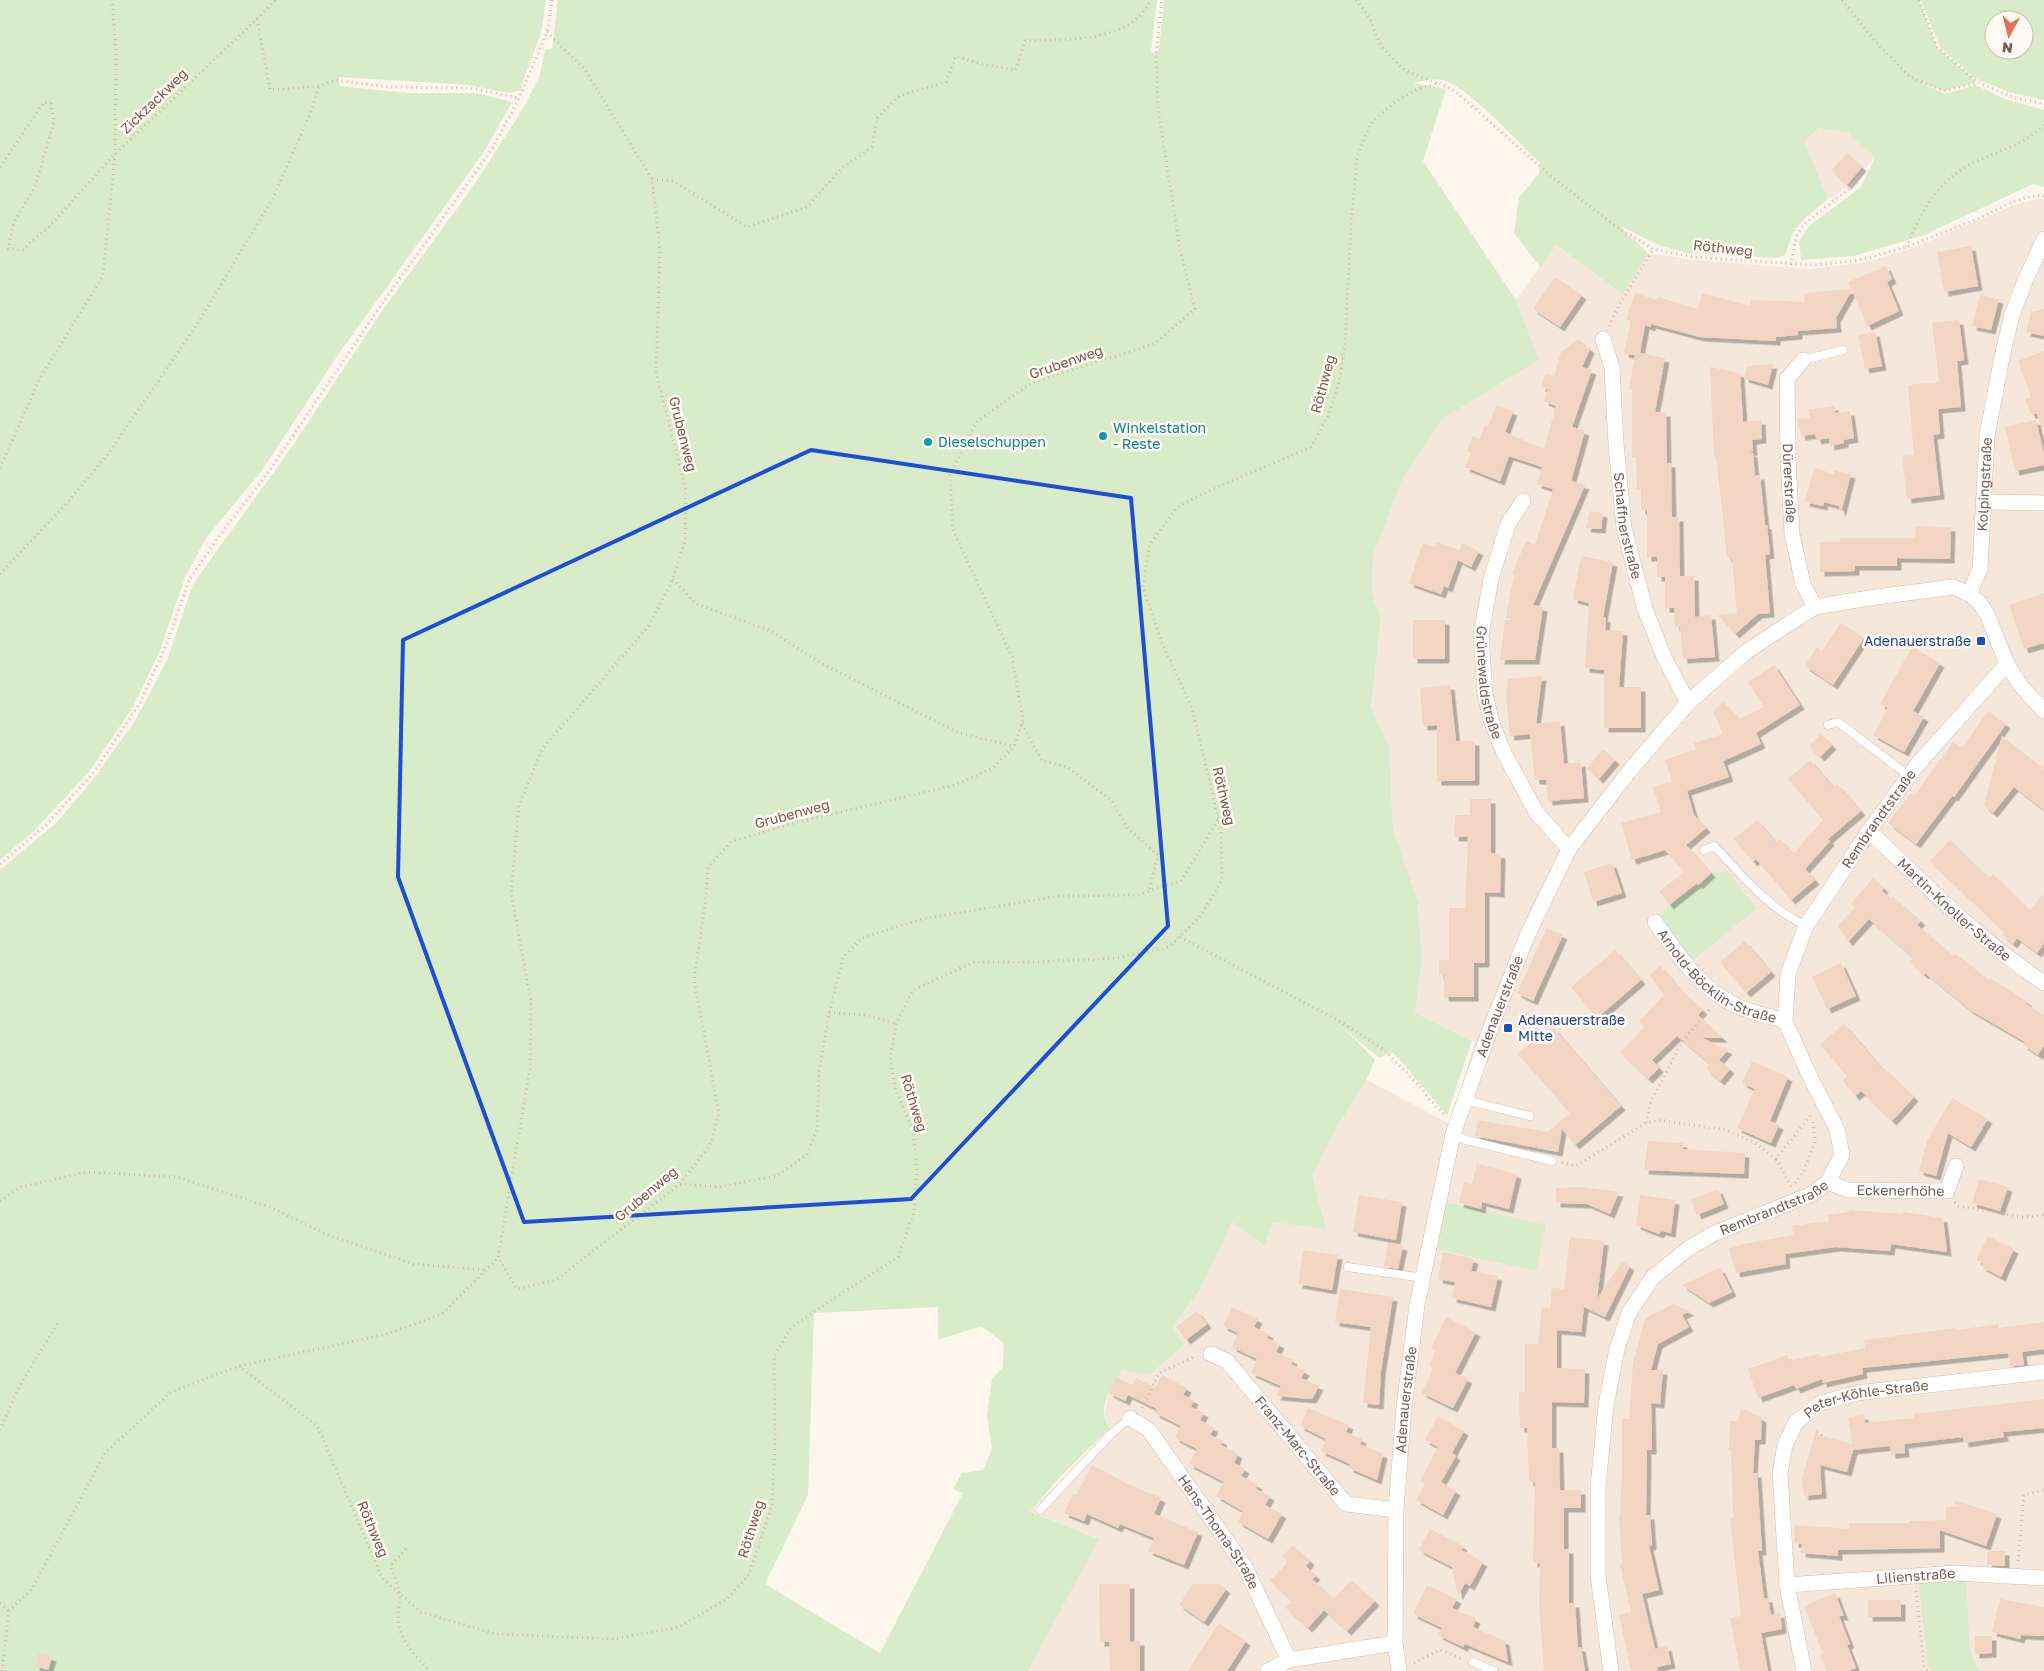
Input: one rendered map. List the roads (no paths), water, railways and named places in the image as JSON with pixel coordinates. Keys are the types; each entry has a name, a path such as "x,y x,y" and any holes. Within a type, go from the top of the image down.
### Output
{"street":[{"name":"Kolpingstraße","path":"1969,594 1980,569 1987,436 2002,357 2012,315 2044,239"},
{"name":"Schaffnerstraße","path":"1603,339 1612,368 1616,444 1624,528 1645,609 1664,657 1688,703"},
{"name":"Dürerstraße","path":"1803,360 1787,379 1788,458 1792,534 1803,584 1815,607"},
{"name":"Grünewaldstraße","path":"1523,501 1508,524 1491,579 1481,635 1485,694 1492,723 1504,753 1536,812 1569,849"},
{"path":"1983,502 2044,503"},
{"name":"Adenauerstraße","path":"1399,1671 1395,1643 1396,1510 1404,1407 1417,1305 1455,1129 1490,1027 1527,936 1569,849 1631,769 1688,703 1747,651 1815,607 1869,598 1953,588 1969,594"},
{"path":"1969,594 1979,602 1988,614 2007,664 2021,686 2044,711"},
{"name":"Rembrandtstraße","path":"1611,1671 1598,1576 1598,1487 1606,1405 1617,1348 1629,1313 1653,1277 1689,1248 1794,1194 1812,1194 1828,1182 1842,1156 1837,1129 1811,1079 1785,1021 1788,974 1806,926 1869,831 1910,776 2007,664"},
{"name":"Martin-Knoller-Straße","path":"1869,831 1950,908 2018,966 2044,983"},
{"name":"Arnold-Böcklin-Straße","path":"1655,922 1688,968 1720,997 1739,1007 1785,1021"},
{"name":"Eckenerhöhe","path":"1828,1182 1848,1190 1947,1191 1956,1166"},
{"name":"Franz-Marc-Straße","path":"1211,1354 1227,1361 1346,1504 1396,1510"},
{"name":"Peter-Köhle-Straße","path":"1804,1671 1787,1585 1780,1473 1785,1445 1796,1422 1822,1403 1857,1393 2044,1372"},
{"name":"Hans-Thoma-Straße","path":"1133,1420 1149,1430 1245,1567 1289,1660"},
{"name":"Lilienstraße","path":"1787,1585 1956,1573 2044,1578"},
{"path":"1268,1671 1289,1660 1395,1643"}],"lane":[{"path":"1803,360 1843,350"},
{"path":"1828,725 1838,722 1910,776"},
{"path":"1704,850 1714,846 1770,904 1789,918 1806,926"},
{"path":"1465,1100 1530,1116"},
{"path":"1455,1129 1466,1140 1552,1161"},
{"path":"1348,1267 1423,1278"},
{"path":"1040,1510 1110,1434 1133,1420"},
{"path":"1473,1662 1493,1671"}],"place":[{"name":"Winkelstation - Reste","path":"1103,436"},
{"name":"Dieselschuppen","path":"928,442"},
{"name":"Adenauerstraße","path":"1981,641"},
{"name":"Adenauerstraße Mitte","path":"1508,1028"}]}
